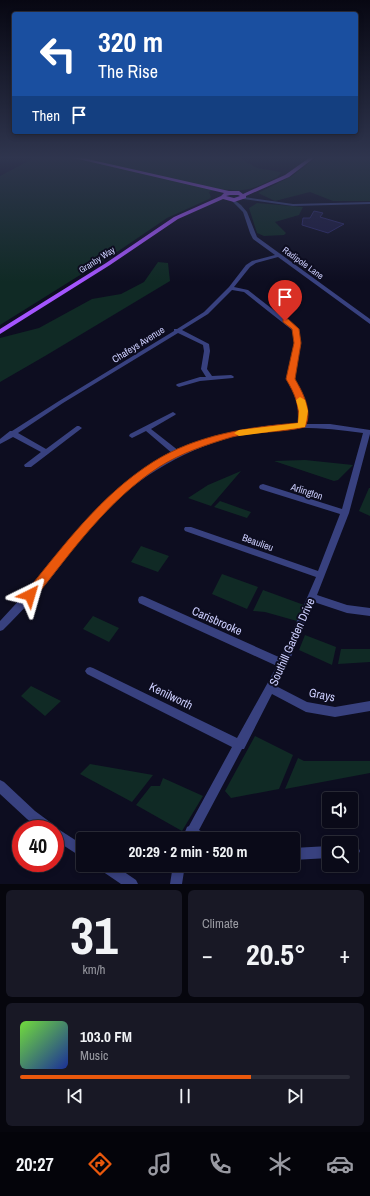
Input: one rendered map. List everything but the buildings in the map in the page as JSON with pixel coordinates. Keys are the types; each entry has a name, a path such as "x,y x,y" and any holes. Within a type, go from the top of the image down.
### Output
{"main road":[{"name":"Granby Way","path":"0,332 108,264 176,218 221,199"}],"street":[{"name":"Radipole Lane","path":"231,199 241,206 248,218 250,229 255,238 370,322"},
{"name":"Radipole Lane","path":"241,206 242,199"},
{"path":"260,199 293,205 370,203"},
{"name":"Chafeys Avenue","path":"0,442 176,330 206,313 231,288 248,266 254,262 278,256"},
{"path":"231,288 246,291 295,329 298,343 290,379 299,393 304,411 302,425"},
{"path":"176,330 206,344 207,351 204,369 210,378"},
{"path":"179,385 210,378 231,377"},
{"path":"132,436 173,414"},
{"path":"0,627 22,606 86,525 138,477 177,453 232,434 256,430 302,425 369,432"},
{"path":"28,465 79,428"},
{"path":"146,428 177,453"},
{"name":"Southill Garden Drive","path":"191,832 283,664 312,597 345,514 369,432"},
{"path":"12,433 46,452"},
{"name":"Arlington","path":"263,487 345,514"},
{"name":"Beaulieu","path":"188,529 321,575"},
{"path":"312,597 335,606 358,612 370,612"},
{"name":"Carisbrooke","path":"142,600 283,664"},
{"name":"Kenilworth","path":"90,671 240,744"},
{"name":"Grays","path":"271,688 306,707 314,709 335,712 370,706"},
{"path":"0,786 38,820"},
{"path":"64,839 76,847"},
{"path":"300,854 322,852"},
{"path":"114,872 132,884"},
{"path":"176,884 178,872"}],"green space":[{"path":"0,199 208,199 167,218 117,252 0,325"},
{"path":"329,199 370,199 370,201 333,201"},
{"path":"257,203 303,207 299,215 275,222 286,233 284,235 264,236 257,233 249,208"},
{"path":"158,262 168,263 170,281 0,382 0,338 39,328 92,299 121,294 144,282"},
{"path":"305,460 353,465 338,480 334,481 274,461"},
{"path":"241,471 211,506 188,498 208,485"},
{"path":"370,488 370,516 359,511"},
{"path":"220,501 251,512 247,518 214,507"},
{"path":"141,546 169,556 158,572 131,562"},
{"path":"222,574 258,587 247,609 212,594"},
{"path":"263,590 304,605 297,621 265,612 253,611"},
{"path":"93,616 119,628 109,642 83,629"},
{"path":"305,635 336,647 332,665 299,650"},
{"path":"341,649 370,649 370,662 338,664"},
{"path":"31,686 61,701 45,716 21,696"},
{"path":"255,736 293,755 279,789 231,798 225,791"},
{"path":"298,758 304,761 370,761 370,773 285,789"},
{"path":"90,764 153,775 132,802 80,774"},
{"path":"163,778 203,796 182,831 136,805 151,786 160,786"}],"slow traffic":[{"path":"239,433 302,425 304,411 300,400"}],"route":[{"path":"30,595 86,525 138,477 157,464 177,453 199,444 232,434 302,425 304,411 299,393 290,379 298,343 295,329 285,321"}]}
